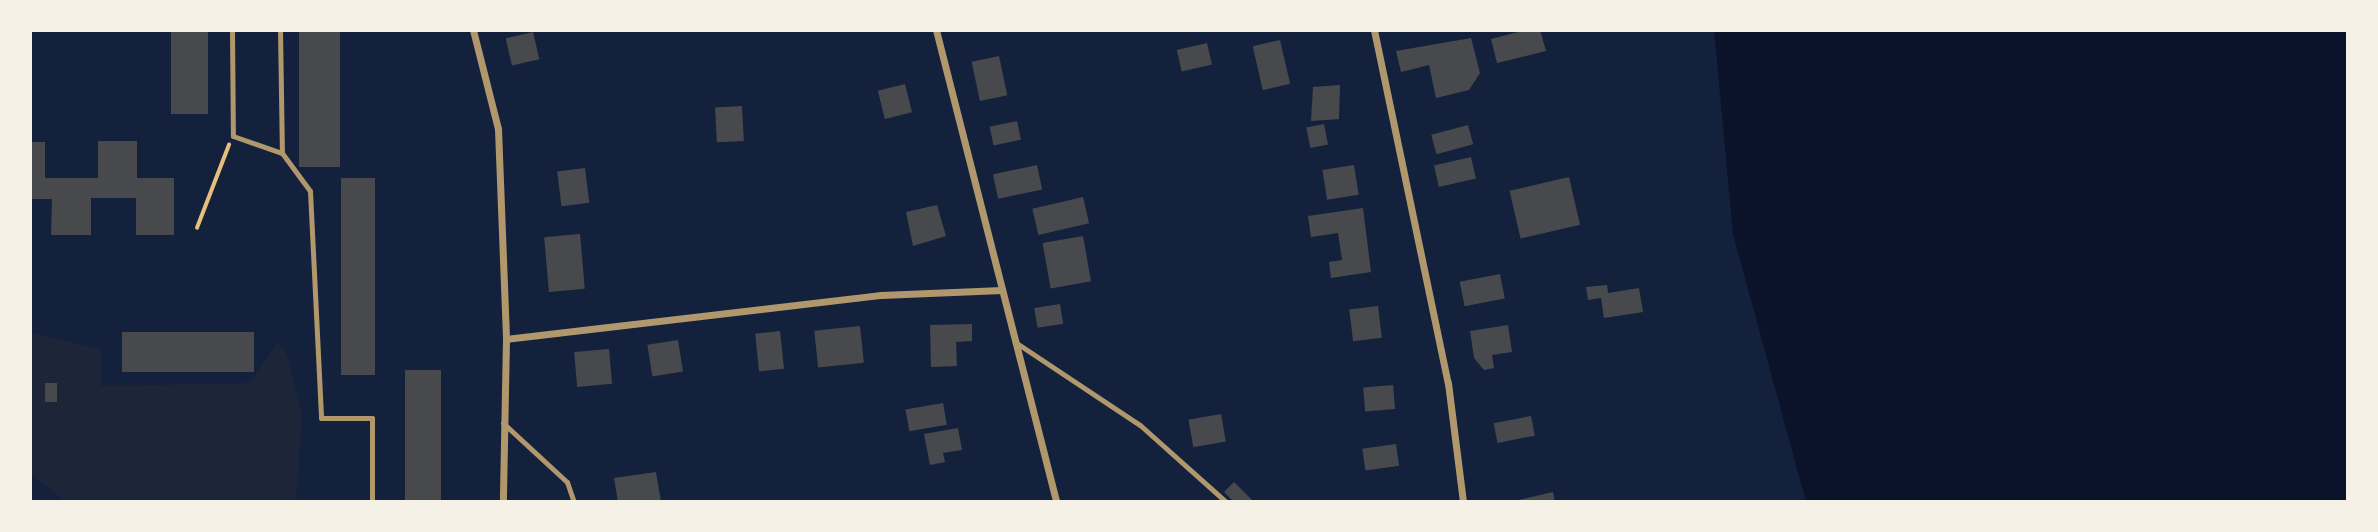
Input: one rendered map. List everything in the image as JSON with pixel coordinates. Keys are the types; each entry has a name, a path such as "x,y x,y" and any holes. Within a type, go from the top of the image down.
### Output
{"street":[{"path":"473,30 498,129 506,339 503,502"},
{"path":"936,30 1018,344 1056,502"},
{"path":"1374,30 1448,383 1463,502"},
{"path":"506,339 881,295 1002,290"}],"lane":[{"path":"232,30 233,136 282,153 310,191 321,418 372,418 372,502"},
{"path":"280,30 282,153"},
{"path":"1018,344 1140,425 1226,502"},
{"path":"503,423 567,482 574,502"}],"path":[{"path":"197,228 233,136"}],"shaded area":[{"path":"1714,30 2348,30 2348,502 1806,502 1733,234"},
{"path":"30,333 101,349 101,386 250,383 278,342 287,354 302,415 296,502 64,500 30,473"}],"building":[{"path":"171,30 208,30 208,114 171,114"},
{"path":"299,30 340,30 340,167 299,167"},
{"path":"1526,30 1540,30 1546,51 1497,63 1491,39"},
{"path":"533,32 539,59 512,66 506,38"},
{"path":"1471,38 1480,73 1469,90 1436,98 1429,65 1401,72 1396,51"},
{"path":"1280,40 1290,84 1263,90 1253,46"},
{"path":"1207,43 1212,64 1182,71 1177,50"},
{"path":"999,56 1007,95 980,101 972,62"},
{"path":"905,84 912,112 885,119 878,91"},
{"path":"1340,85 1339,119 1311,121 1313,87"},
{"path":"742,106 744,141 717,142 715,107"},
{"path":"1017,121 1021,140 994,145 990,127"},
{"path":"1324,124 1328,145 1310,148 1306,127"},
{"path":"1468,125 1473,144 1436,154 1431,135"},
{"path":"98,141 137,141 137,178 174,178 174,235 136,235 136,198 91,198 91,235 51,235 52,199 30,199 30,142 45,142 45,178 98,178"},
{"path":"1471,157 1476,178 1439,187 1434,166"},
{"path":"1037,165 1042,189 998,199 993,174"},
{"path":"1354,165 1359,195 1327,200 1322,170"},
{"path":"585,168 589,203 561,206 557,171"},
{"path":"1569,177 1580,225 1521,238 1510,191"},
{"path":"341,178 375,178 375,375 341,375"},
{"path":"1083,197 1089,223 1038,235 1032,209"},
{"path":"937,205 946,236 913,246 906,212"},
{"path":"1363,208 1371,272 1331,278 1329,262 1342,260 1338,233 1311,237 1308,216"},
{"path":"580,234 585,289 549,292 544,237"},
{"path":"1083,236 1091,281 1051,288 1043,243"},
{"path":"1500,274 1505,299 1465,306 1460,282"},
{"path":"1607,285 1608,293 1639,288 1643,312 1604,318 1601,298 1588,300 1586,287"},
{"path":"1060,304 1063,324 1037,328 1034,308"},
{"path":"1378,306 1382,338 1353,341 1349,310"},
{"path":"972,324 972,341 956,342 957,366 931,367 930,325"},
{"path":"1508,325 1512,352 1492,355 1494,368 1484,370 1474,358 1470,331"},
{"path":"860,326 864,363 818,368 814,331"},
{"path":"780,331 784,369 759,371 755,334"},
{"path":"122,332 254,332 254,372 122,372"},
{"path":"678,340 683,372 652,376 647,345"},
{"path":"609,349 612,384 577,387 574,352"},
{"path":"405,370 441,370 441,502 405,502"},
{"path":"45,383 57,383 57,402 45,402"},
{"path":"1393,385 1395,409 1365,412 1363,388"},
{"path":"943,403 947,425 909,431 906,410"},
{"path":"1221,414 1226,442 1193,447 1189,420"},
{"path":"1531,416 1535,436 1498,443 1494,423"},
{"path":"958,428 962,450 943,453 945,462 930,465 924,434"},
{"path":"1396,444 1399,466 1365,471 1362,449"},
{"path":"656,472 661,502 618,502 614,478"},
{"path":"1234,482 1254,502 1234,502 1224,492"},
{"path":"1553,492 1555,502 1514,502 1514,501"}]}
